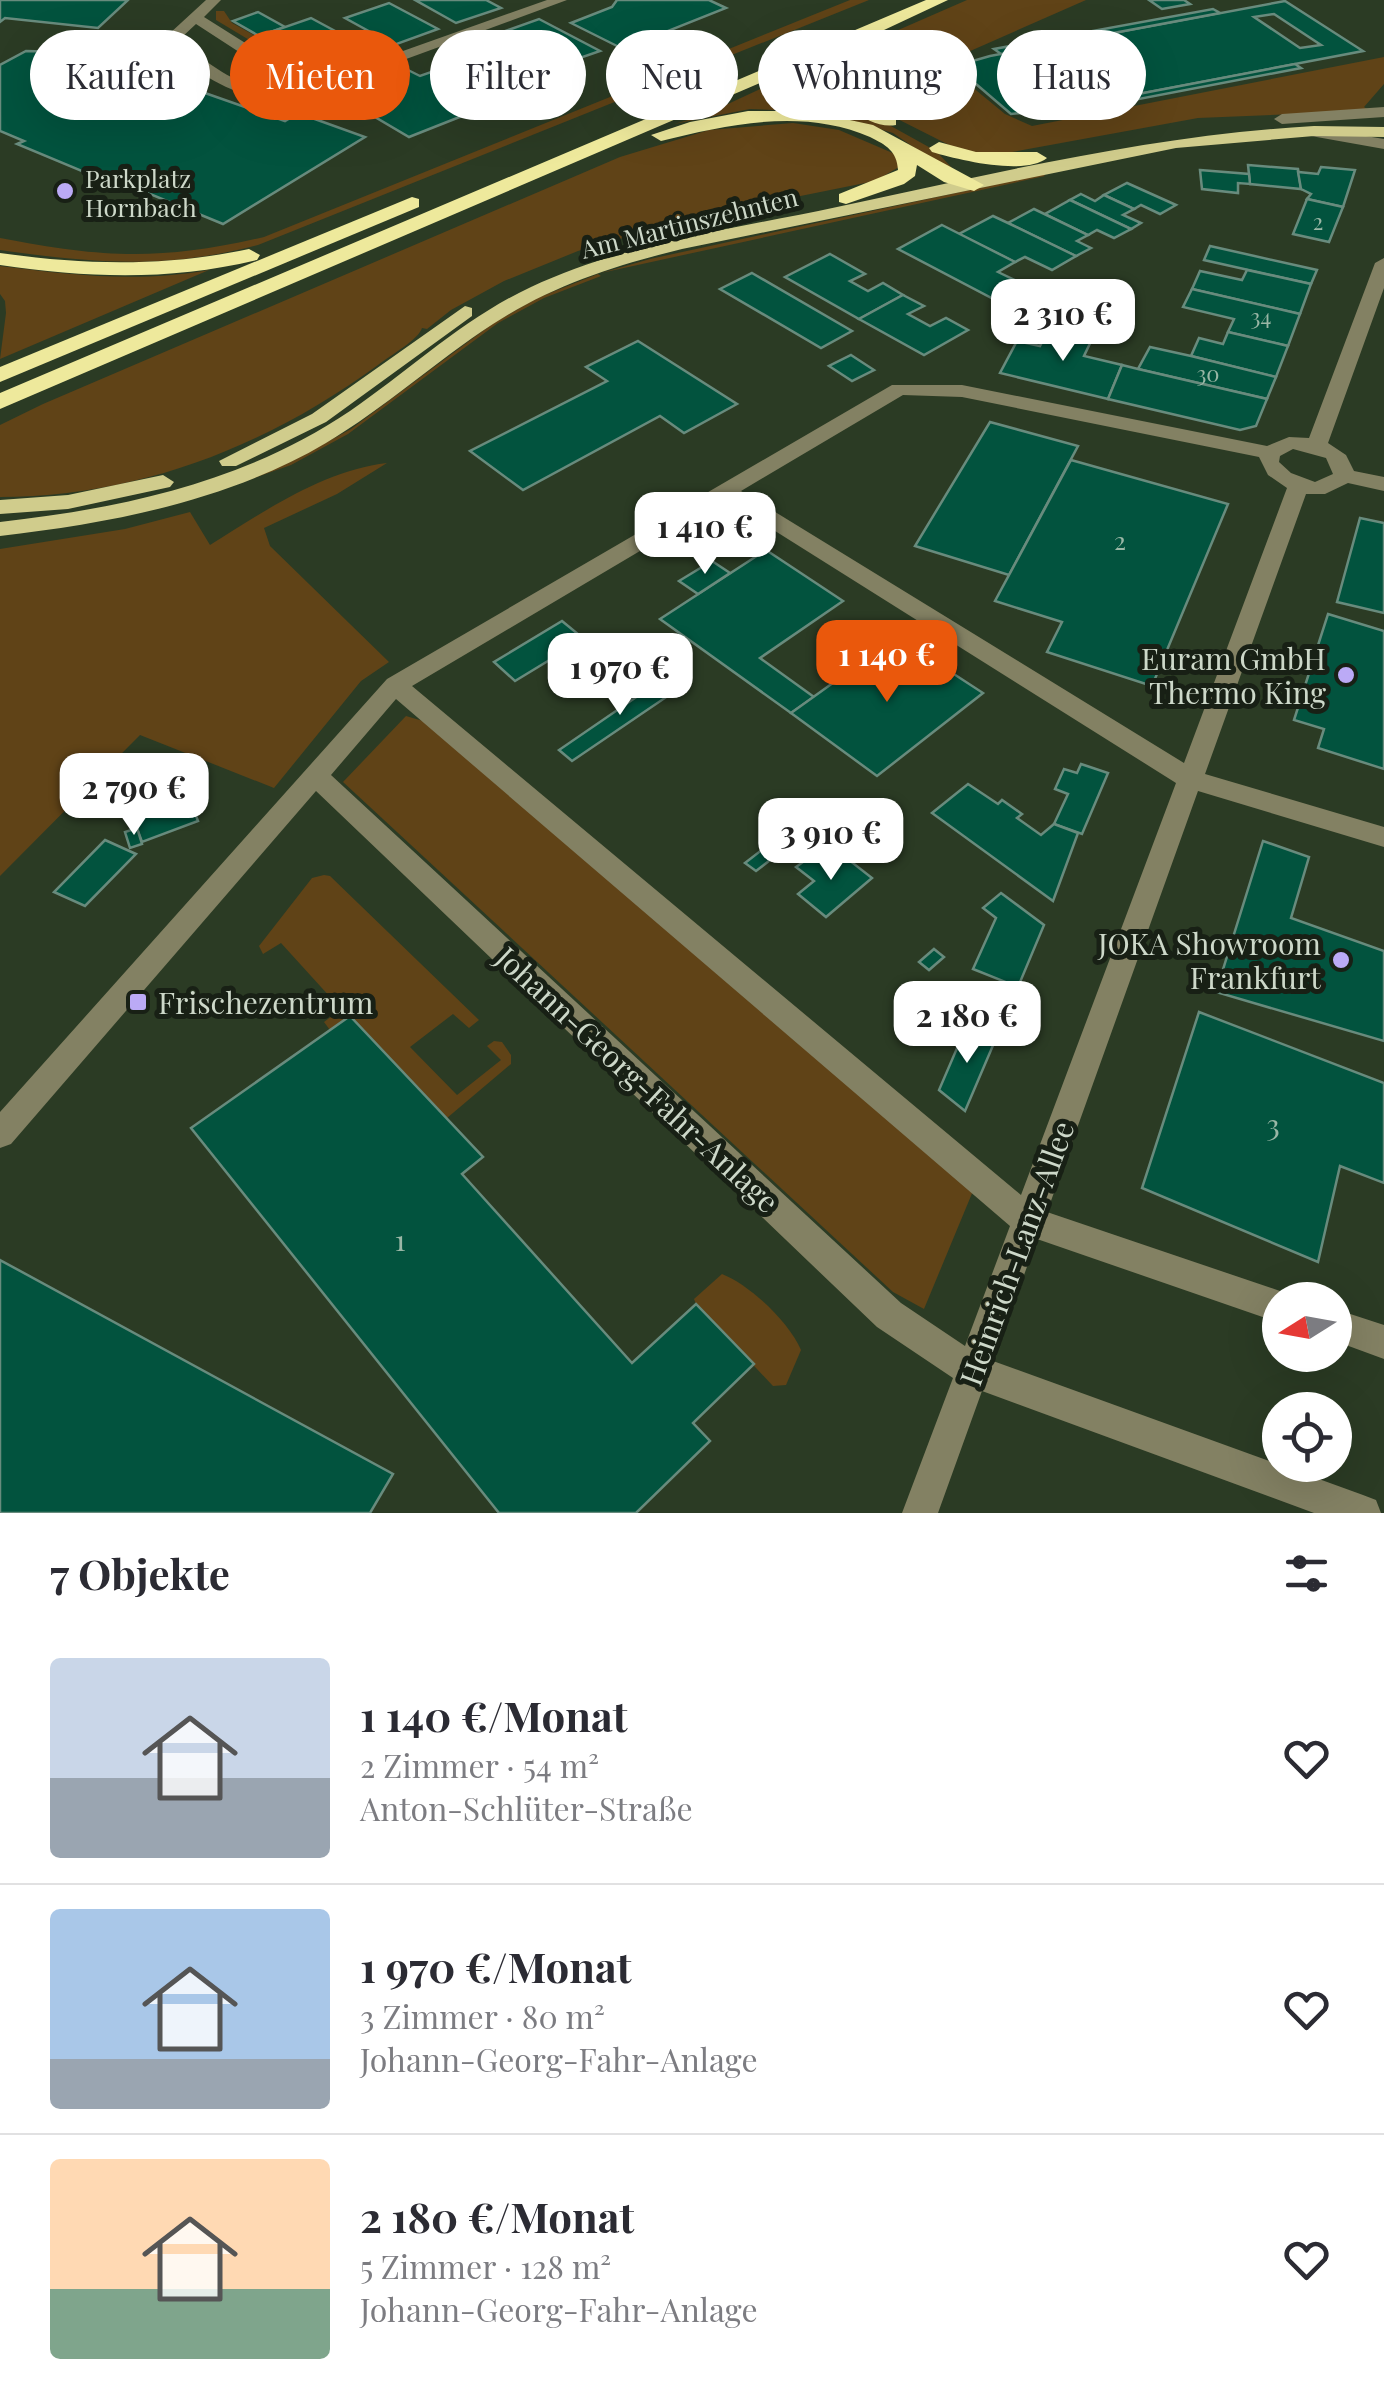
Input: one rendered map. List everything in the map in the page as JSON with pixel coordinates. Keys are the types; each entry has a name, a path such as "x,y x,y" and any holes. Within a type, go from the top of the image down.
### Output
{"highway":[{"path":"0,375 335,235 899,9 940,0"},
{"path":"899,9 836,60 831,76 839,91 939,148 975,158 1036,158"},
{"path":"0,402 899,9"},
{"path":"561,160 695,125 762,115 828,120 890,139 944,178 971,178"},
{"path":"846,198 897,180 908,172 907,156 890,139"},
{"path":"939,148 971,178"},
{"path":"0,259 110,273 164,272 335,235"}],"main road":[{"name":"Am Martinszehnten","path":"0,528 130,508 208,487 275,460 353,418 490,316 572,276 971,178 1187,139 1290,124 1384,132"},
{"name":"Am Martinszehnten","path":"971,178 1036,158 1176,128 1384,124"},
{"name":"Am Martinszehnten","path":"0,507 104,496 211,468 319,418 464,313 529,278 622,246 944,178"}],"street":[{"path":"214,0 174,37 176,48 230,82"},
{"path":"410,54 560,0"},
{"path":"194,18 230,41"},
{"path":"1290,124 1384,112"},
{"path":"1290,124 1384,144"},
{"path":"1317,445 1383,268"},
{"path":"0,1134 395,685 899,389 962,391 1270,453 1288,443 1317,445 1341,460 1344,476"},
{"path":"1270,453 1269,462 1275,473 1298,486 1324,488 1344,476 1384,484"},
{"name":"Heinrich-Lanz-Allee","path":"920,1513 1298,486"},
{"path":"725,490 1190,780 1384,837"},
{"path":"395,685 1028,1220 1262,1300"},
{"name":"Johann-Georg-Fahr-Anlage","path":"314,774 889,1315 972,1371 1362,1513"},
{"path":"1352,1331 1384,1342"}],"shaded area":[{"path":"850,0 869,0 794,30 776,30"},
{"path":"967,0 1086,0 1018,30 997,30 997,39 977,48 977,30 898,30"},
{"path":"216,11 224,11 232,23 245,30 233,30 216,20"},
{"path":"758,37 758,45 738,53 738,45"},
{"path":"1384,57 1384,84 1364,107 1370,111 1198,118 1001,154 955,148 900,120 977,120 977,91 997,107 997,120 1018,120 1032,126 1063,120 1146,120 1146,104"},
{"path":"758,90 758,109 738,111 738,99"},
{"path":"606,99 606,105 586,113 586,107"},
{"path":"553,120 570,120 258,245 223,253 129,262 0,250 0,238 70,250 132,254 194,250 264,237"},
{"path":"849,120 880,120 936,151 952,168 935,162 893,133"},
{"path":"793,123 839,130 895,154 899,167 875,181 692,218 578,251 504,281 451,310 427,329 422,328 404,347 336,394 292,420 200,461 102,488 0,497 0,425 43,404 620,157 709,130"},
{"path":"1045,176 601,273 650,259"},
{"path":"0,266 130,277 209,270 0,359 6,313 0,294"},
{"path":"601,276 544,298 498,323 348,434 291,465 223,489 292,461 351,429 492,324 537,298"},
{"path":"387,463 337,494 264,528 270,546 389,662 361,681 274,788 140,735 0,876 0,549 125,529 190,512 210,545 317,483"},
{"path":"406,716 423,721 973,1191 924,1309 893,1292 343,782"},
{"path":"330,876 479,1020 469,1028 453,1014 410,1047 457,1095 501,1060 487,1046 494,1041 502,1042 511,1055 511,1064 447,1118 351,1017 330,1030 324,1022 341,1009 281,943 263,954 259,946 312,878"},
{"path":"722,1274 756,1295 795,1339 801,1350 786,1385 773,1386 696,1304 694,1299"}],"building":[{"path":"0,0 128,0 98,28 5,18 0,22"},
{"path":"415,0 486,0 501,8 456,23"},
{"path":"617,0 709,0 726,8 671,30 606,30 606,40 571,23 612,7"},
{"path":"1149,0 1184,0 1190,4 1162,9"},
{"path":"1285,1 1363,51 1146,93 1146,30 1129,30","holes":["1274,14 1321,45 1300,48 1254,17"]},
{"path":"389,3 438,29 410,39 410,30 367,30 345,18"},
{"path":"1213,9 1220,13 1129,30 1098,30"},
{"path":"258,12 285,27 249,30 233,21"},
{"path":"311,18 333,30 276,30"},
{"path":"539,19 560,30 508,30"},
{"path":"586,44 600,51 586,56"},
{"path":"30,51 30,120 210,120 210,95 230,102 230,120 318,120 365,137 223,224 17,144 24,141 0,131 0,65"},
{"path":"997,55 997,102 977,85 977,60"},
{"path":"1295,64 1301,68 1146,98 1146,93"},
{"path":"410,71 420,76 430,72 430,120 452,120 409,137 380,120 410,120"},
{"path":"1248,165 1298,169 1301,189 1250,184"},
{"path":"1321,167 1355,170 1343,207 1307,199 1311,194 1301,189 1298,172 1318,174"},
{"path":"1200,170 1249,174 1250,184 1238,183 1238,193 1202,189"},
{"path":"1127,183 1176,205 1160,214 1141,205 1134,209 1104,195"},
{"path":"1081,194 1095,201 1104,195 1134,209 1123,215 1141,223 1131,229 1070,200"},
{"path":"1307,199 1343,207 1329,242 1293,234"},
{"path":"1070,200 1131,229 1114,238 1097,230 1088,235 1045,214"},
{"path":"1034,209 1088,235 1077,241 1091,248 1076,256 1008,223"},
{"path":"993,216 1076,256 1052,270 1025,257 1015,262 959,234"},
{"path":"942,225 1015,262 998,272 1033,289 1005,305 898,249"},
{"path":"1210,246 1317,270 1311,284 1204,260"},
{"path":"830,254 865,274 850,281 868,291 883,283 903,295 859,319 785,277"},
{"path":"1247,270 1311,284 1300,314 1192,289 1200,271 1242,280"},
{"path":"752,273 852,331 821,348 720,289"},
{"path":"1192,289 1300,314 1288,346 1228,332 1234,319 1183,307"},
{"path":"903,295 924,306 908,314 930,326 946,318 968,330 924,355 859,319"},
{"path":"1050,327 1093,337 1084,356 1122,365 1108,399 1000,373 1017,341 1040,346"},
{"path":"1228,332 1288,346 1276,377 1191,356 1199,338 1223,344"},
{"path":"638,341 737,404 684,433 660,416 523,490 470,451 607,381 586,367"},
{"path":"1150,347 1276,377 1267,399 1138,369"},
{"path":"851,355 874,370 852,381 829,366"},
{"path":"1122,365 1267,399 1256,426 1240,430 1108,399"},
{"path":"990,422 1078,446 1009,575 915,546"},
{"path":"1071,460 1228,504 1152,686 1047,652 1062,622 995,601"},
{"path":"1360,518 1384,523 1384,613 1337,602"},
{"path":"766,550 843,601 760,658 814,697 791,713 660,619"},
{"path":"712,561 730,573 698,594 679,581"},
{"name":"Euram GmbH Thermo King","path":"1328,614 1384,631 1384,769 1318,748 1324,729 1294,720"},
{"path":"562,621 584,639 515,681 494,662"},
{"path":"897,637 983,693 877,776 791,713"},
{"path":"667,676 681,687 572,761 559,750"},
{"path":"1081,764 1108,773 1082,834 1054,824 1068,794 1055,789 1064,769 1077,773"},
{"path":"968,784 998,804 1002,800 1022,814 1017,818 1041,835 1054,824 1078,833 1053,901 932,813"},
{"path":"188,795 198,821 142,842 132,815"},
{"path":"807,815 818,823 756,871 745,863"},
{"path":"137,828 142,844 130,848 125,832"},
{"path":"105,840 136,854 85,906 54,892"},
{"path":"1263,841 1309,857 1291,918 1384,951 1384,1041 1216,992"},
{"path":"814,854 831,867 844,856 872,878 826,917 798,894 814,881 796,867"},
{"path":"1001,893 1044,925 1018,987 973,969 996,918 983,908"},
{"path":"934,949 944,957 929,970 919,962"},
{"path":"1199,1012 1384,1083 1384,1183 1340,1166 1318,1262 1142,1188"},
{"path":"350,1016 483,1157 462,1174 632,1363 696,1304 754,1364 693,1423 710,1441 636,1513 499,1513 191,1128"},
{"path":"967,1025 997,1036 965,1111 939,1090"},
{"path":"0,1260 393,1474 370,1513 0,1513"}],"place":[{"name":"Parkplatz Hornbach","path":"65,191"},
{"name":"Euram GmbH Thermo King","path":"1346,675"},
{"name":"JOKA Showroom Frankfurt","path":"1341,960"},
{"name":"Frischezentrum","path":"138,1002"}]}
